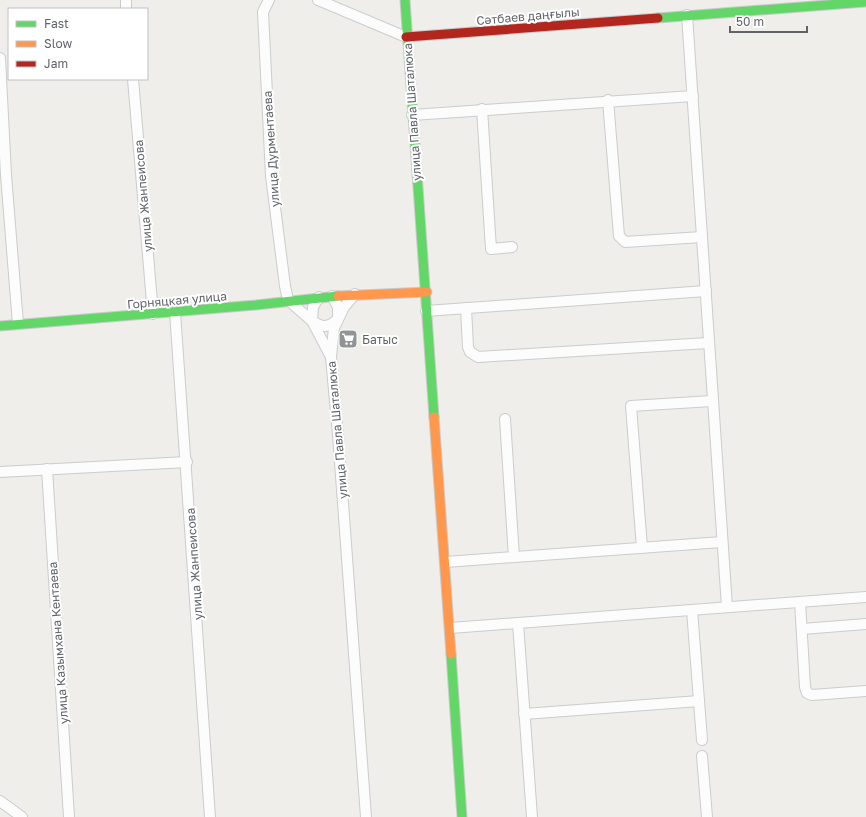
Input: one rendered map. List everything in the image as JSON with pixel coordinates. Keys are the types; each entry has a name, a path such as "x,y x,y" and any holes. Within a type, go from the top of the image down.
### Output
{"street":[{"name":"улица Дурментаева","path":"269,0 263,12 271,176 288,300"},
{"path":"318,0 406,37"},
{"name":"улица Павла Шаталюка","path":"405,0 406,37 427,292 426,310 450,628 462,817"},
{"name":"Сәтбаев даңғылы","path":"406,37 866,2"},
{"path":"687,15 727,607"},
{"path":"0,58 6,175 18,324"},
{"name":"улица Жанпеисова","path":"133,80 153,314"},
{"path":"412,114 608,100 693,96"},
{"path":"608,100 619,236 625,242 702,237"},
{"path":"482,109 491,249 512,247"},
{"path":"426,310 706,291"},
{"path":"355,294 427,292"},
{"name":"Горняцкая улица","path":"0,326 256,306 288,300 355,294"},
{"name":"улица Павла Шаталюка","path":"355,294 344,307 334,328 331,357 339,442 366,817"},
{"path":"288,300 312,321 322,327 329,326 338,319 338,307 332,296"},
{"path":"318,297 313,307 312,321 331,357"},
{"path":"466,308 468,347 470,352 478,357 708,343"},
{"name":"улица Жанпеисова","path":"175,312 187,462 210,817"},
{"path":"642,548 631,406 712,401"},
{"path":"505,418 514,557"},
{"path":"0,472 187,462"},
{"name":"улица Казымхана Кентаева","path":"47,469 69,817"},
{"path":"445,562 722,542"},
{"path":"450,628 866,597"},
{"path":"800,602 805,687 807,693 812,695 866,691"},
{"path":"692,610 702,740"},
{"path":"518,623 532,817"},
{"path":"802,630 866,624"},
{"path":"524,714 699,701"},
{"path":"702,756 706,817"},
{"path":"0,801 22,817"}],"traffic: fast":[{"path":"405,0 434,417"},
{"path":"658,18 866,2"},
{"path":"0,326 256,305 338,296"},
{"path":"451,654 462,817"}],"traffic: slow":[{"path":"338,296 427,292"},
{"path":"434,417 451,654"}],"traffic: jam":[{"path":"406,37 658,18"}],"place":[{"name":"Батыс","path":"348,339"}]}
